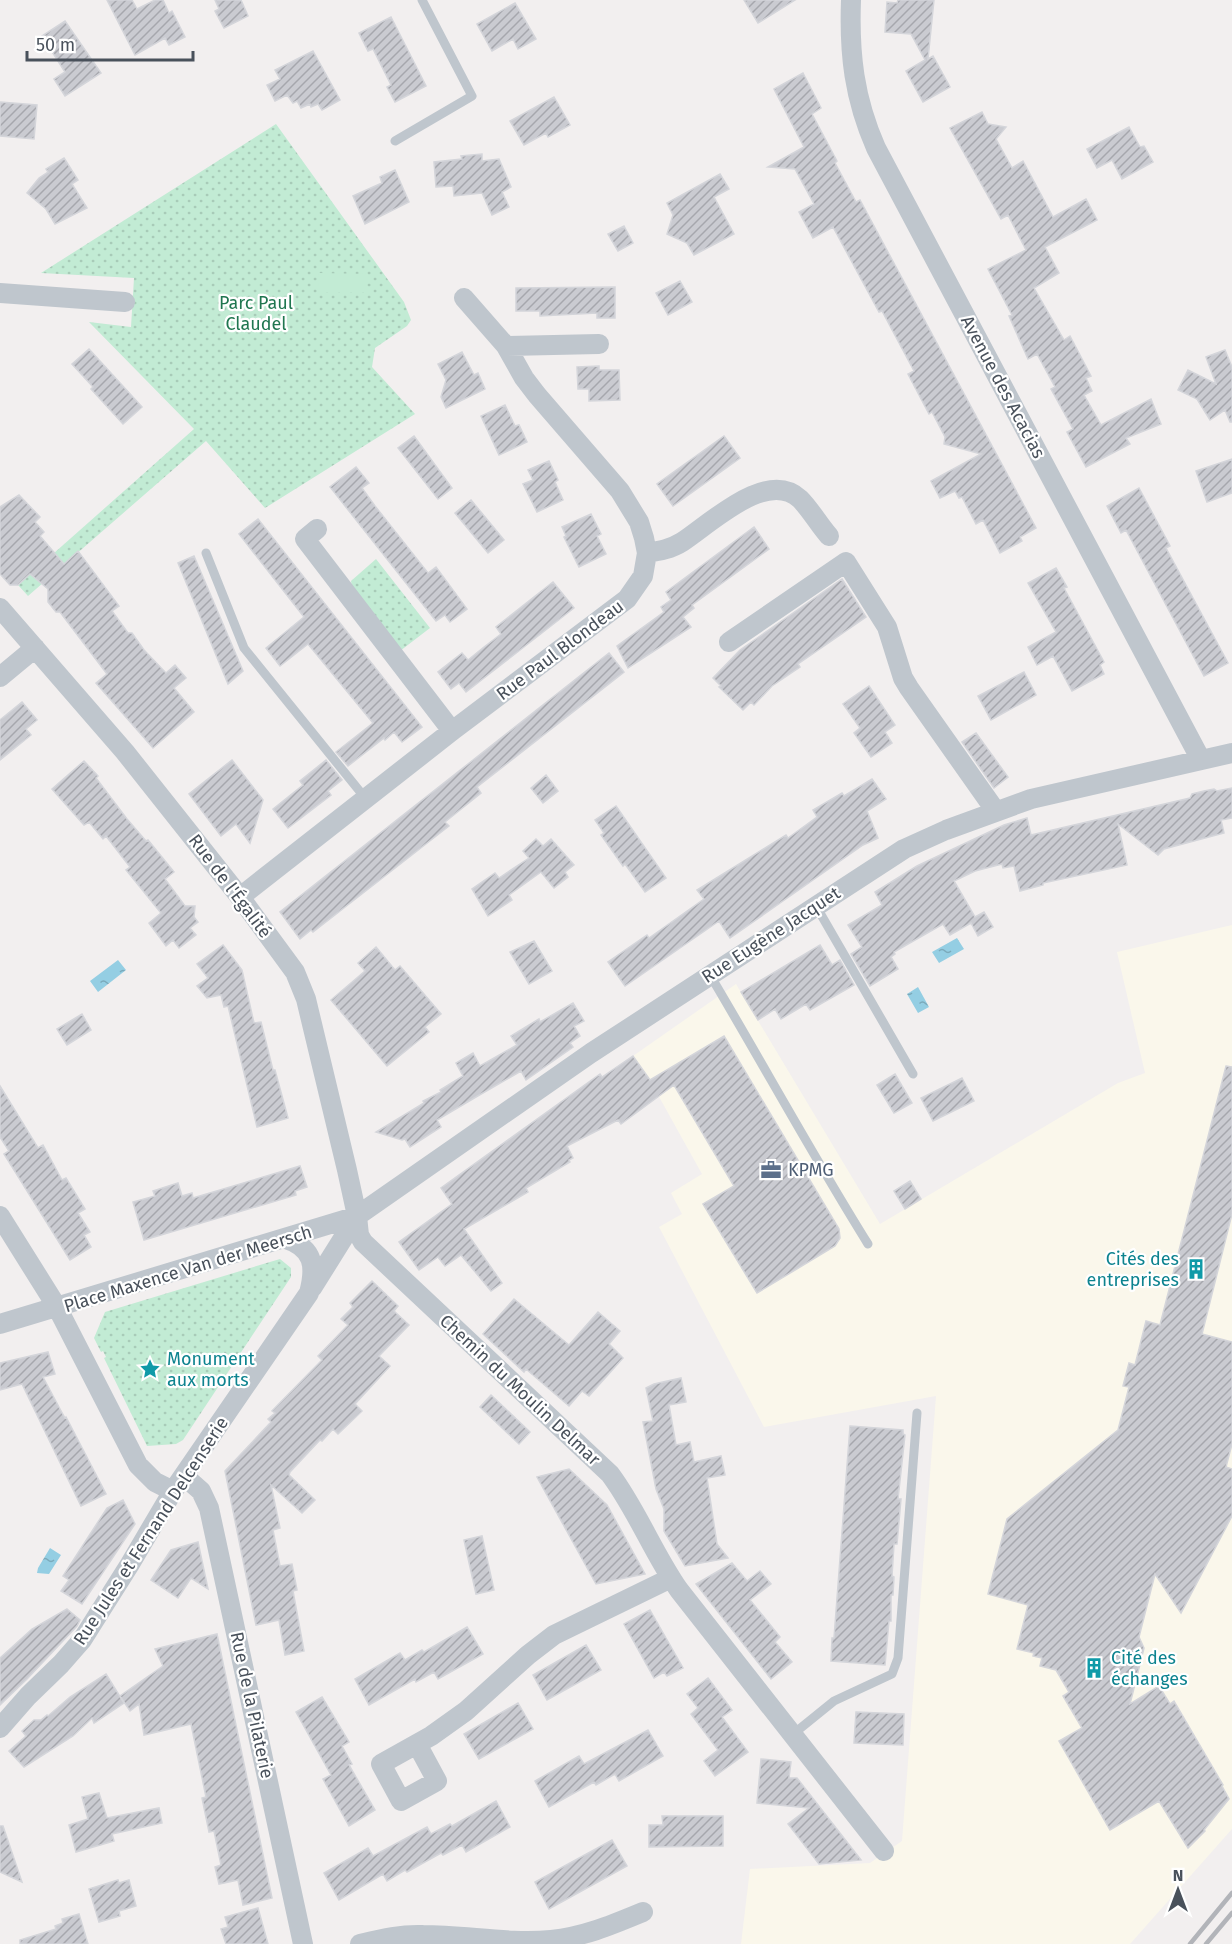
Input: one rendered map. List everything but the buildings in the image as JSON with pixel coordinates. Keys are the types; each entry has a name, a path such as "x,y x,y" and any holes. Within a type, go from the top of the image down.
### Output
{"street":[{"name":"Avenue des Acacias","path":"851,0 851,46 855,83 861,108 876,148 1201,760"},
{"path":"0,293 125,302"},
{"path":"464,298 507,346 524,378 620,491 644,538 647,554 677,545 741,501 764,490 782,490 799,498 828,536"},
{"path":"507,346 599,344"},
{"path":"317,529 305,539 452,731"},
{"name":"Rue Paul Blondeau","path":"240,897 452,731 627,599 643,576 647,554"},
{"path":"729,642 846,562 887,627 903,678 909,688 995,810"},
{"name":"Rue de l'Égalité","path":"0,608 125,752 240,897 295,972 306,999 357,1216"},
{"path":"0,676 35,648"},
{"name":"Rue Eugène Jacquet","path":"357,1216 591,1053 904,849 995,810 1031,799 1232,753"},
{"path":"0,1216 57,1307 0,1324"},
{"name":"Place Maxence Van der Meersch","path":"178,1483 155,1482 138,1465 57,1307 357,1216"},
{"name":"Rue Jules et Fernand Delcenserie","path":"0,1728 82,1640 178,1483 309,1293 357,1216"},
{"name":"Chemin du Moulin Delmar","path":"357,1216 359,1235 363,1242 610,1474 670,1578 884,1851"},
{"path":"286,1239 304,1248 310,1258 313,1278 309,1293"},
{"name":"Rue de la Pilaterie","path":"178,1483 201,1491 209,1508 303,1944"},
{"path":"417,1744 466,1712 528,1655 554,1635 670,1578"},
{"path":"360,1944 387,1937 422,1935 554,1940 605,1928 643,1912"}],"lane":[{"path":"395,141 472,96 422,0"},
{"path":"206,554 244,648 366,799"},
{"path":"816,906 913,1074"},
{"path":"710,975 830,1183 868,1244"},
{"path":"792,1735 834,1701 892,1674 897,1658 917,1413"}],"shaded area":[{"path":"1232,925 1232,1829 1130,1944 741,1944 750,1869 870,1863 902,1841 936,1396 764,1427 659,1227 682,1214 671,1193 702,1174 648,1077 633,1056 736,984 880,1224 1118,1083 1145,1073 1117,952"}],"green space":[{"name":"Parc Paul Claudel","path":"276,124 404,302 411,320 407,326 375,348 372,367 415,414 265,508 206,441 28,596 18,585 194,429 89,322 131,327 134,278 41,273"},
{"path":"319,273 367,274 367,292 318,292"},
{"path":"376,559 430,628 400,651 352,587 351,581"},
{"path":"280,1259 291,1268 291,1277 183,1440 176,1444 147,1446 104,1358 106,1357 94,1338 105,1312"}],"water":[{"path":"957,938 964,949 939,963 932,952"},
{"path":"118,960 126,970 98,992 90,981"},
{"path":"918,987 929,1007 918,1013 907,994"},
{"path":"50,1548 61,1555 49,1574 37,1573 38,1568"}],"railway":[{"path":"1190,1944 1232,1893"},
{"path":"1206,1944 1232,1913"}],"place":[{"name":"KPMG","path":"771,1170"},
{"name":"Cités des entreprises","path":"1196,1269"},
{"name":"Monument aux morts","path":"150,1369"},
{"name":"Cité des échanges","path":"1094,1668"}]}
